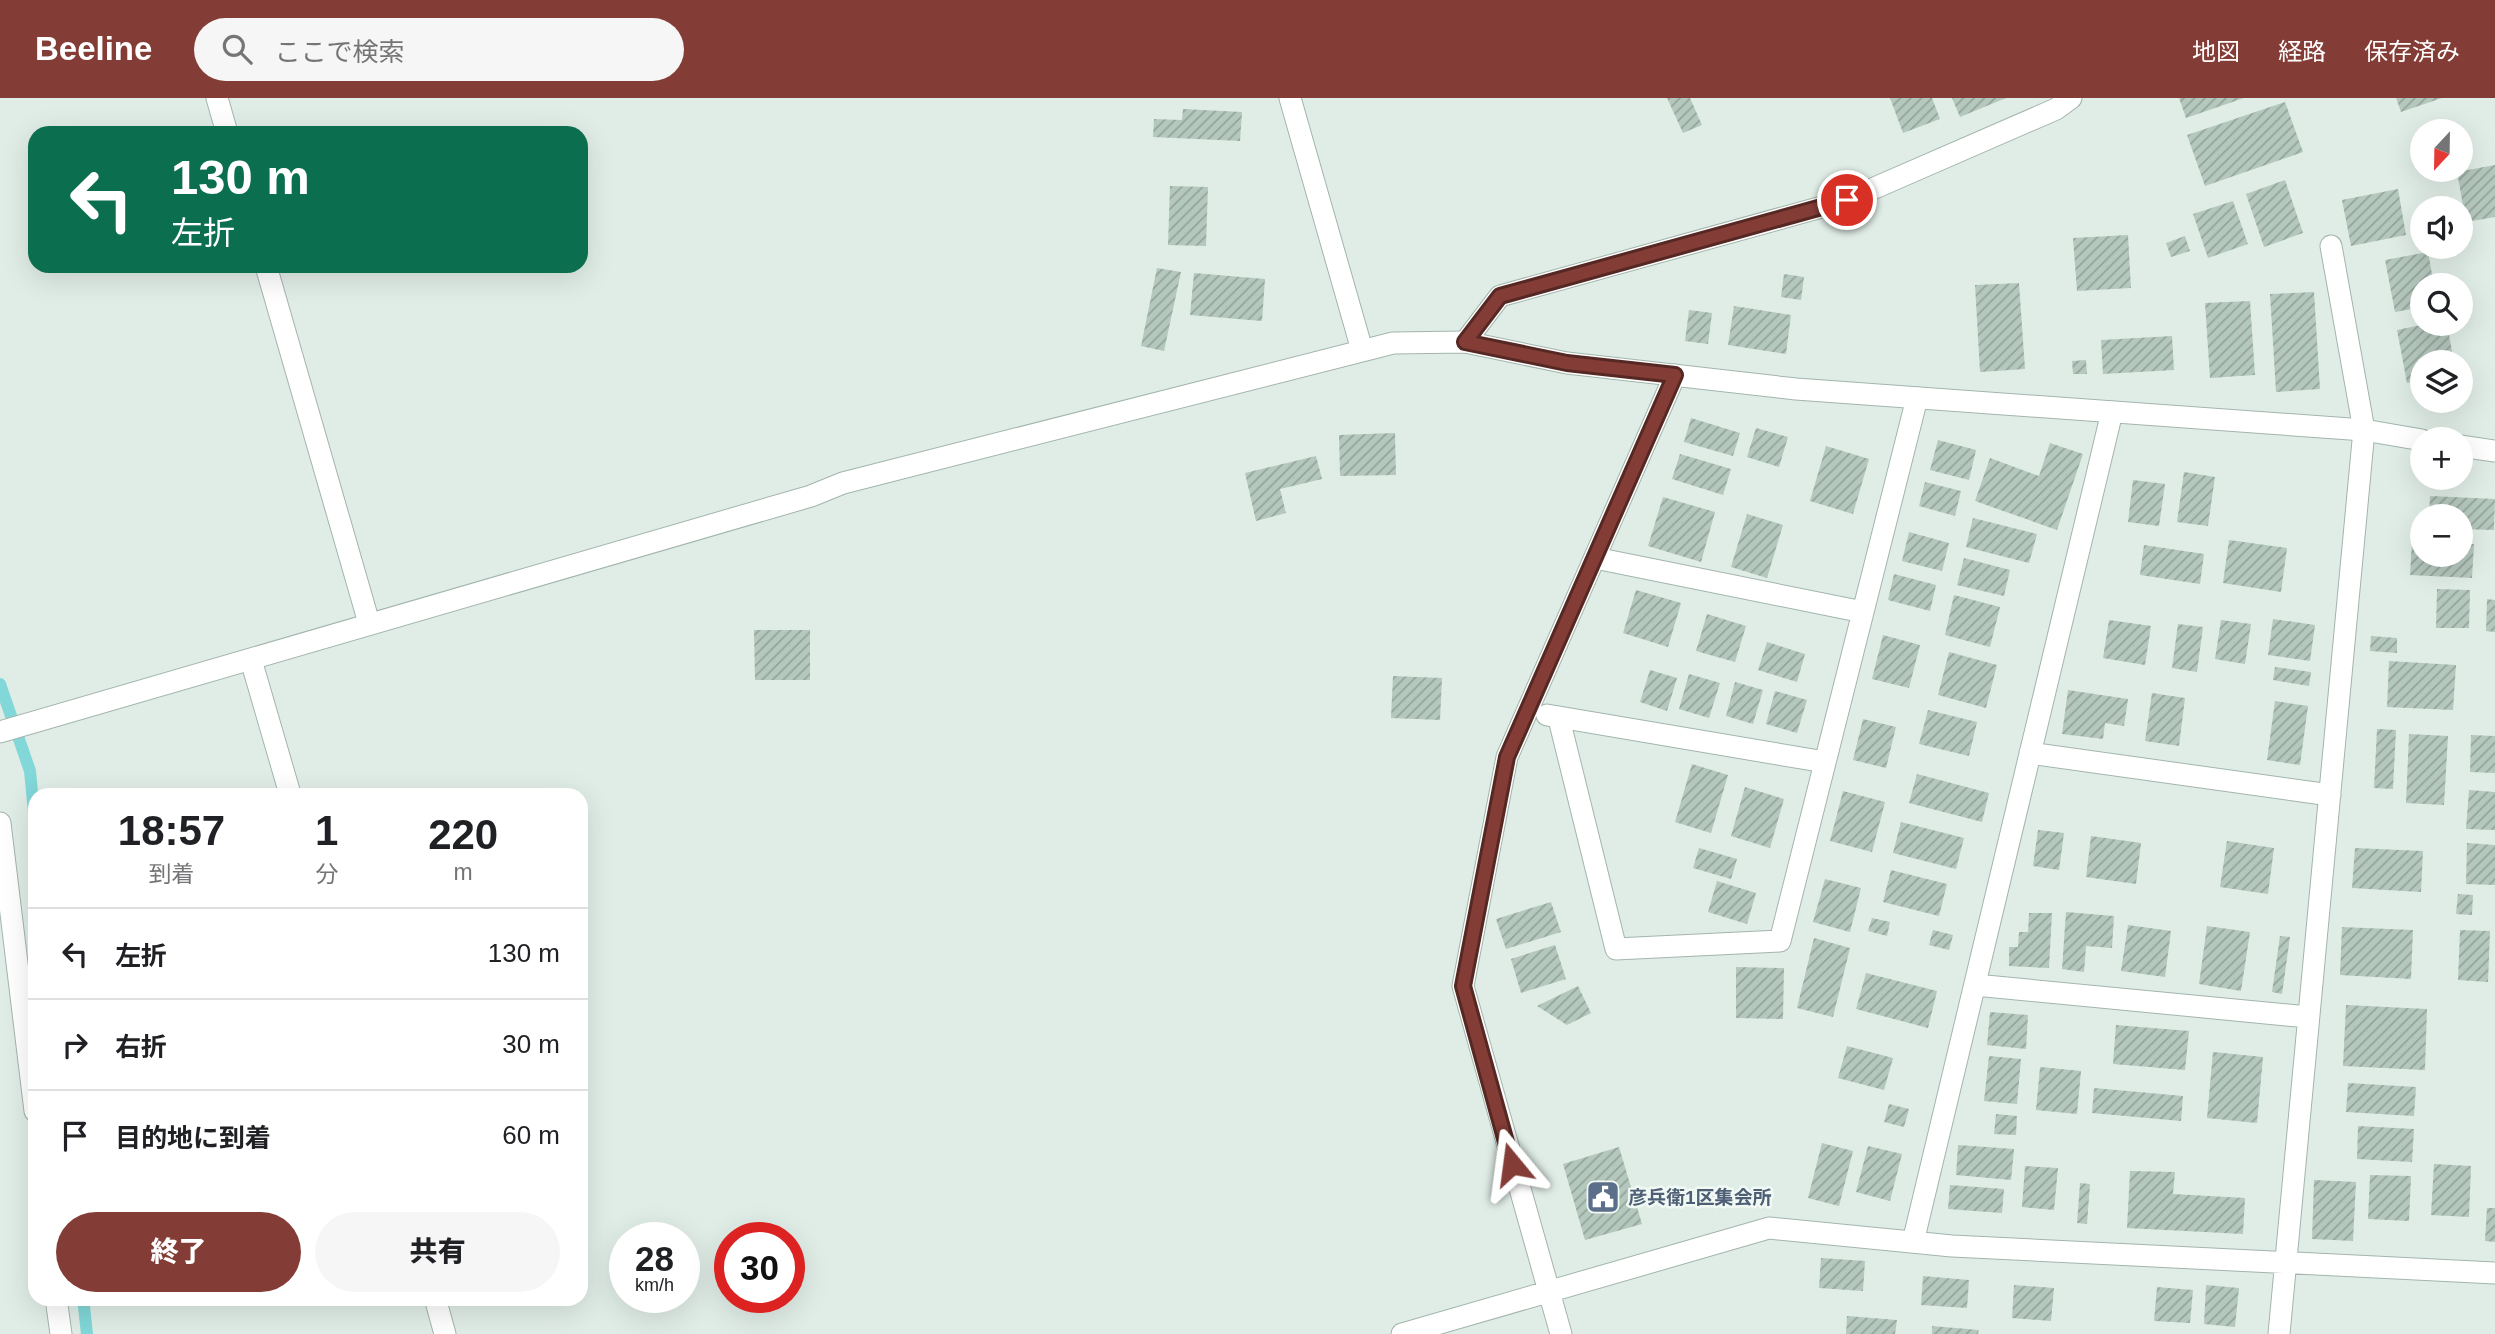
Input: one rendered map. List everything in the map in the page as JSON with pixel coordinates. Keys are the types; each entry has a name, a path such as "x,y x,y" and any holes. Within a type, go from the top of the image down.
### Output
{"street":[{"path":"217,98 225,126"},
{"path":"1290,98 1362,350"},
{"path":"1465,342 1500,296 1847,200 2056,109 2071,98"},
{"path":"2278,1334 2364,430 2331,246"},
{"path":"267,273 369,623"},
{"path":"0,732 811,496 843,483 1393,343 1465,342 1567,363 1796,389 2364,430 2410,438"},
{"path":"1561,1334 1463,986 1507,757 1675,375"},
{"path":"1559,719 1616,949 1780,941 1917,398"},
{"path":"1913,1242 2112,412"},
{"path":"2473,448 2495,451"},
{"path":"1595,558 1863,612"},
{"path":"251,660 288,788"},
{"path":"1528,709 1559,719 1825,762"},
{"path":"2030,753 2330,795"},
{"path":"0,823 28,1053"},
{"path":"1975,985 2308,1017"},
{"path":"1402,1334 1769,1228 1913,1242 2495,1273"},
{"path":"58,1306 61,1334"},
{"path":"437,1306 445,1334"}],"building":[{"path":"1667,98 1690,98 1702,125 1683,133"},
{"path":"1890,98 1932,98 1940,119 1903,133"},
{"path":"1952,98 2006,98 1960,117"},
{"path":"2179,98 2244,98 2186,118"},
{"path":"2396,98 2442,98 2401,112"},
{"path":"2285,102 2303,152 2205,186 2187,135"},
{"path":"1183,109 1242,112 1240,141 1153,137 1154,119 1182,120"},
{"path":"2495,165 2495,217 2473,221 2473,196 2461,196 2459,182 2473,182 2473,169"},
{"path":"2285,180 2303,233 2264,247 2246,194"},
{"path":"1170,186 1208,187 1206,246 1168,245"},
{"path":"2398,189 2406,235 2351,246 2342,200"},
{"path":"2233,201 2248,244 2208,258 2193,214"},
{"path":"2128,235 2131,288 2077,291 2073,238"},
{"path":"2185,236 2190,251 2171,257 2166,243"},
{"path":"2410,255 2410,259 2429,259 2432,273 2410,273 2410,309 2395,312 2385,260"},
{"path":"1157,268 1181,272 1164,351 1141,346"},
{"path":"1194,273 1265,279 1262,321 1190,315"},
{"path":"1784,274 1804,277 1801,300 1781,297"},
{"path":"2019,283 2025,369 1980,372 1975,285"},
{"path":"2314,292 2320,389 2276,392 2270,294"},
{"path":"2250,301 2255,375 2210,378 2205,303"},
{"path":"1734,306 1791,315 1786,354 1728,345"},
{"path":"1689,310 1712,313 1708,344 1685,341"},
{"path":"2410,327 2410,336 2449,336 2452,350 2410,350 2410,383 2407,383 2397,330"},
{"path":"2172,336 2174,370 2103,374 2101,340"},
{"path":"2086,360 2087,374 2073,374 2072,361"},
{"path":"1691,418 1740,433 1733,456 1684,442"},
{"path":"1756,428 1788,437 1779,467 1747,457"},
{"path":"1395,433 1396,475 1340,476 1339,435"},
{"path":"1938,440 1976,450 1969,480 1930,470"},
{"path":"2050,443 2083,454 2057,530 1975,501 1990,458 2039,476"},
{"path":"1826,446 1869,459 1853,514 1810,501"},
{"path":"1680,454 1731,469 1723,495 1672,479"},
{"path":"1316,456 1322,479 1280,489 1286,513 1256,521 1245,473"},
{"path":"2184,472 2215,477 2208,526 2177,522"},
{"path":"2133,480 2165,484 2159,526 2128,522"},
{"path":"1925,482 1961,491 1955,516 1919,506"},
{"path":"2430,496 2495,499 2494,530 2473,529 2473,504 2430,504"},
{"path":"1663,497 1715,512 1701,562 1648,546"},
{"path":"1747,514 1783,525 1767,578 1731,567"},
{"path":"1973,518 2037,534 2029,563 1966,547"},
{"path":"1909,532 1949,543 1942,571 1902,561"},
{"path":"2229,540 2287,548 2281,592 2223,583"},
{"path":"2144,545 2204,554 2200,584 2140,575"},
{"path":"1964,558 2010,570 2004,596 1957,585"},
{"path":"2410,567 2473,567 2472,578 2410,575"},
{"path":"1894,574 1936,585 1930,611 1888,600"},
{"path":"2437,589 2470,590 2469,628 2436,628"},
{"path":"1636,590 1681,603 1668,647 1623,633"},
{"path":"1954,595 2000,607 1990,647 1945,635"},
{"path":"2487,599 2495,600 2495,632 2486,631"},
{"path":"1707,614 1746,626 1735,662 1696,651"},
{"path":"2273,619 2315,625 2310,661 2268,655"},
{"path":"2109,620 2151,626 2145,665 2103,658"},
{"path":"2221,620 2251,624 2245,664 2215,659"},
{"path":"2178,624 2203,627 2197,672 2172,668"},
{"path":"754,630 810,630 810,680 755,680"},
{"path":"1883,635 1920,645 1909,688 1872,679"},
{"path":"2371,636 2397,638 2397,653 2370,651"},
{"path":"1767,642 1805,654 1797,682 1758,670"},
{"path":"1949,652 1997,665 1986,708 1938,695"},
{"path":"2389,661 2456,665 2453,710 2387,707"},
{"path":"2275,667 2311,672 2309,686 2273,680"},
{"path":"1650,670 1677,678 1667,711 1640,702"},
{"path":"1689,674 1720,683 1709,718 1679,709"},
{"path":"1393,676 1442,678 1440,720 1391,718"},
{"path":"1735,682 1763,690 1753,724 1726,716"},
{"path":"2068,690 2128,699 2124,726 2105,723 2103,739 2062,734"},
{"path":"1775,691 1807,700 1797,733 1766,724"},
{"path":"2152,693 2185,698 2179,746 2145,741"},
{"path":"2275,701 2308,706 2300,765 2267,760"},
{"path":"1928,710 1977,722 1969,756 1919,744"},
{"path":"1863,719 1896,727 1886,768 1853,760"},
{"path":"2377,729 2396,730 2393,789 2374,788"},
{"path":"2409,734 2448,736 2444,805 2406,803"},
{"path":"2471,735 2495,736 2495,773 2470,772"},
{"path":"1692,764 1728,775 1711,833 1675,822"},
{"path":"1917,774 1989,793 1982,822 1909,803"},
{"path":"1745,787 1784,799 1770,848 1731,836"},
{"path":"2469,790 2495,792 2495,830 2466,829"},
{"path":"1843,791 1885,802 1872,852 1830,841"},
{"path":"1901,822 1964,838 1956,869 1893,853"},
{"path":"2038,830 2064,833 2059,870 2033,866"},
{"path":"2091,836 2141,843 2136,884 2086,877"},
{"path":"2227,841 2274,848 2268,894 2220,887"},
{"path":"2467,843 2495,845 2495,885 2466,884"},
{"path":"1699,848 1737,859 1731,879 1693,868"},
{"path":"2355,848 2423,851 2421,892 2352,888"},
{"path":"1891,870 1947,884 1939,916 1883,902"},
{"path":"1825,879 1861,888 1850,932 1813,922"},
{"path":"1717,881 1756,893 1747,924 1708,912"},
{"path":"2458,894 2473,895 2472,915 2456,914"},
{"path":"1551,902 1561,932 1506,949 1496,919"},
{"path":"2066,912 2114,916 2112,948 2086,946 2084,972 2062,969"},
{"path":"2029,913 2052,913 2049,968 2009,966 2009,947 2018,947 2019,932 2028,932"},
{"path":"1872,918 1890,922 1887,936 1868,931"},
{"path":"2128,925 2171,931 2165,977 2121,971"},
{"path":"2207,926 2250,932 2241,991 2199,984"},
{"path":"2342,927 2413,930 2411,979 2340,975"},
{"path":"1933,930 1953,935 1949,950 1929,945"},
{"path":"2460,930 2490,931 2488,982 2458,980"},
{"path":"2280,936 2290,937 2282,994 2272,992"},
{"path":"1814,938 1850,948 1833,1017 1797,1008"},
{"path":"1555,945 1566,979 1521,993 1511,959"},
{"path":"1736,967 1784,968 1783,1019 1736,1018"},
{"path":"1866,973 1937,991 1928,1028 1856,1009"},
{"path":"1578,986 1591,1013 1567,1025 1537,1006"},
{"path":"2346,1005 2427,1009 2425,1070 2343,1066"},
{"path":"1990,1012 2028,1015 2026,1049 1987,1045"},
{"path":"2116,1025 2189,1031 2185,1070 2113,1064"},
{"path":"1847,1046 1893,1058 1884,1090 1838,1078"},
{"path":"2213,1052 2263,1057 2257,1123 2207,1118"},
{"path":"1989,1056 2021,1059 2017,1104 1984,1101"},
{"path":"2040,1067 2081,1071 2077,1114 2036,1110"},
{"path":"2348,1083 2416,1087 2414,1116 2346,1112"},
{"path":"2094,1088 2183,1096 2181,1121 2092,1113"},
{"path":"1889,1104 1909,1109 1904,1127 1884,1122"},
{"path":"1996,1114 2017,1116 2016,1135 1994,1134"},
{"path":"2358,1126 2414,1129 2412,1162 2357,1159"},
{"path":"1822,1143 1853,1151 1839,1206 1808,1198"},
{"path":"1958,1145 2014,1149 2011,1180 1956,1175"},
{"path":"1868,1146 1902,1154 1890,1201 1856,1192"},
{"path":"1619,1147 1642,1224 1585,1240 1563,1164"},
{"path":"2434,1164 2471,1166 2469,1217 2431,1215"},
{"path":"2025,1166 2058,1168 2054,1210 2022,1207"},
{"path":"2130,1171 2175,1172 2173,1194 2245,1198 2243,1234 2127,1228"},
{"path":"2370,1175 2411,1176 2409,1221 2368,1219"},
{"path":"2314,1180 2356,1182 2353,1241 2312,1239"},
{"path":"2080,1183 2090,1184 2087,1224 2077,1223"},
{"path":"1950,1185 2004,1189 2002,1213 1948,1209"},
{"path":"2487,1208 2495,1208 2495,1242 2485,1241"},
{"path":"1821,1258 1865,1261 1863,1291 1819,1288"},
{"path":"1923,1276 1969,1280 1967,1308 1921,1305"},
{"path":"2014,1285 2054,1288 2051,1321 2012,1318"},
{"path":"2206,1285 2239,1288 2235,1327 2204,1324"},
{"path":"2157,1287 2193,1290 2190,1323 2154,1321"},
{"path":"1847,1316 1897,1320 1895,1334 1846,1334"},
{"path":"1932,1326 1979,1330 1978,1334 1932,1334"}],"waterway":[{"path":"0,684 30,771 32,788"},
{"path":"84,1306 87,1334"}],"place":[{"name":"彦兵衛1区集会所","path":"1603,1197"}],"route":[{"path":"1512,1164 1463,986 1507,757 1675,375 1567,363 1465,342 1500,296 1847,200"}]}
